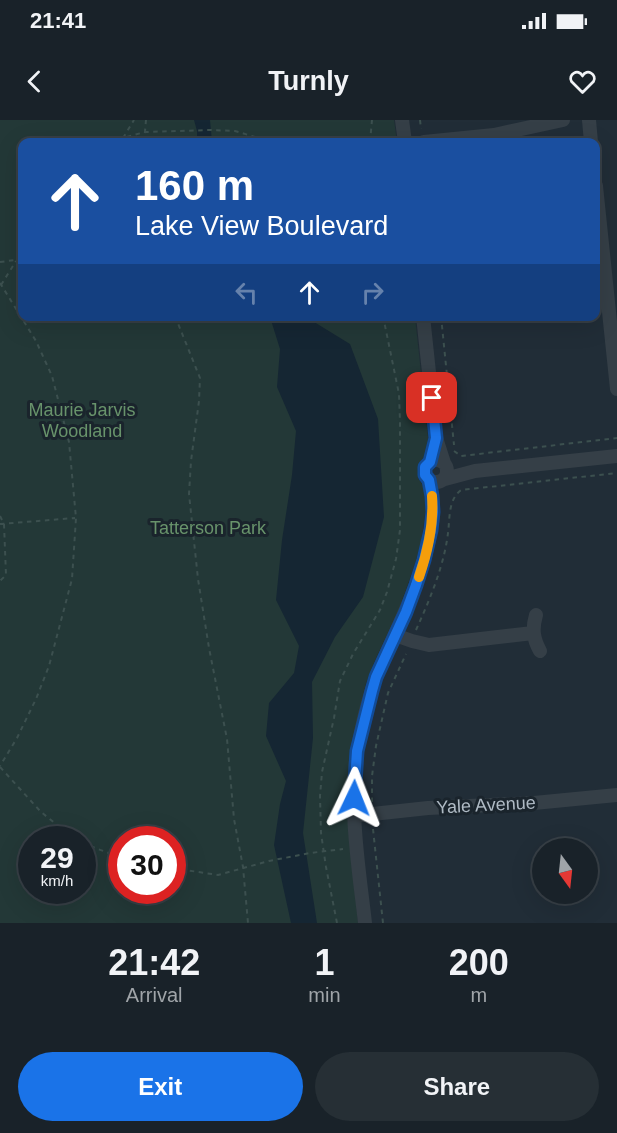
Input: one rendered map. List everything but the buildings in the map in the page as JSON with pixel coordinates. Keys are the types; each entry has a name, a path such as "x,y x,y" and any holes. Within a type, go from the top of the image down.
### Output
{"street":[{"path":"402,120 404,138"},
{"path":"464,138 494,135 563,120"},
{"path":"589,120 591,138"},
{"path":"600,225 617,389"},
{"path":"365,923 354,816 355,772 360,736 376,677 416,585 424,560 440,472 424,321"},
{"path":"440,472 475,471 617,456"},
{"path":"536,615 533,633 540,651"},
{"path":"395,635 429,645 533,633"},
{"name":"Yale Avenue","path":"354,816 428,808 534,803 617,795"}],"path":[{"path":"123,138 134,120"},
{"path":"144,138 146,120"},
{"path":"370,138 372,120"},
{"path":"123,138 145,132 197,130 235,131 259,138"},
{"path":"0,262 16,261"},
{"path":"16,261 1,284 18,312"},
{"path":"24,321 52,376 69,442 76,518 72,579 49,666 27,718 0,767 41,812 58,826"},
{"path":"177,321 200,378 189,494 198,579 226,739 248,923"},
{"path":"337,923 321,833 320,796 324,764 340,681 353,654 380,610 396,559 400,530 399,394 384,321"},
{"path":"441,321 454,450 461,456 617,438"},
{"path":"0,516 6,575 0,581"},
{"path":"2,524 76,518"},
{"path":"186,870 218,875 243,867 310,853"}],"green space":[{"name":"Tatterson Park","path":"0,120 394,120 396,138 18,138 18,321 415,321 428,438 427,451 418,468 418,478 425,489 427,502 415,564 399,609 366,683 352,742 347,813 358,923 0,923"}],"water":[{"path":"194,120 210,120 212,138 197,138"},
{"path":"271,321 313,321 350,344 378,419 384,517 363,597 335,637 312,682 313,738 303,833 317,923 291,923 274,845 286,781 266,736 269,703 294,673 299,646 276,600 296,431 277,387 280,349"}],"slow traffic":[{"path":"419,577 431,530 432,496"}],"route":[{"path":"354,798 357,751 376,677 406,612 424,560 431,530 432,496 429,480 425,475 425,467 430,462 436,438 432,398"}],"park label":[{"name":"Maurie Jarvis Woodland","path":"82,420"}]}
